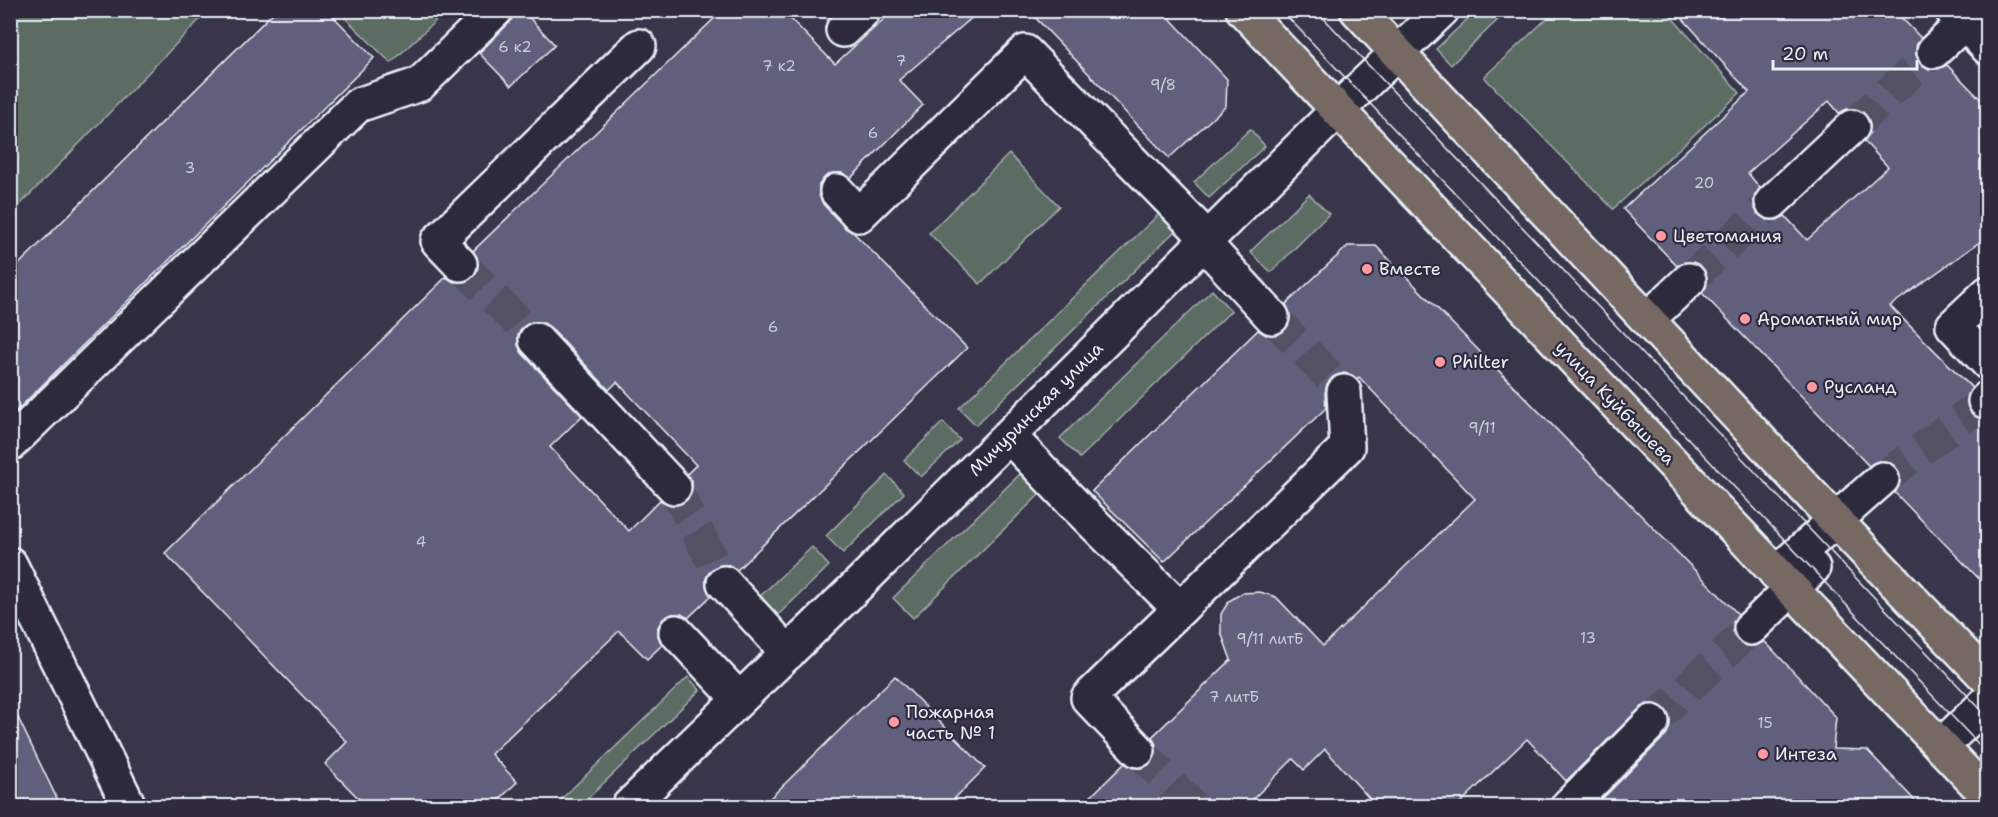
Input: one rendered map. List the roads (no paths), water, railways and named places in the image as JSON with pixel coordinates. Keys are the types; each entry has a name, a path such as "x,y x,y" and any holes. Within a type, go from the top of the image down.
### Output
{"main road":[{"name":"улица Куйбышева","path":"1243,10 1988,796"},
{"path":"1357,10 1842,527 1988,679"}],"street":[{"path":"10,444 358,105 420,84 496,10"},
{"name":"Мичуринская улица","path":"629,807 1442,10"},
{"path":"1934,51 1958,17 1988,48"},
{"path":"460,264 438,241 639,46"},
{"path":"837,191 860,215 1024,52 1206,241 1272,317"},
{"path":"1772,202 1852,127"},
{"path":"1648,319 1689,280"},
{"path":"1988,294 1953,326 1988,363"},
{"path":"536,340 674,487"},
{"path":"1138,750 1088,698 1347,447 1344,392"},
{"path":"1009,436 1180,609"},
{"path":"1751,628 1783,581 1842,527 1882,479"},
{"path":"10,564 129,807"},
{"path":"724,583 788,653"},
{"path":"682,649 740,699"},
{"path":"1941,746 1988,701"},
{"path":"1568,807 1652,722"}],"tunnel":[{"path":"1852,127 1934,51"},
{"path":"1689,280 1772,202"},
{"path":"460,264 536,340"},
{"path":"1272,317 1344,392"},
{"path":"1882,479 1985,401"},
{"path":"674,487 724,583"},
{"path":"1652,722 1751,628"},
{"path":"1138,750 1192,806"}],"tram line":[{"path":"1281,10 1988,754"},
{"path":"1316,10 1988,717"}],"place":[{"name":"Цветомания","path":"1661,236"},
{"name":"Вместе","path":"1367,269"},
{"name":"Ароматный мир","path":"1745,319"},
{"name":"Philter","path":"1440,362"},
{"name":"Русланд","path":"1812,387"},
{"name":"Пожарная часть № 1","path":"894,722"},
{"name":"Интеза","path":"1763,754"}]}
